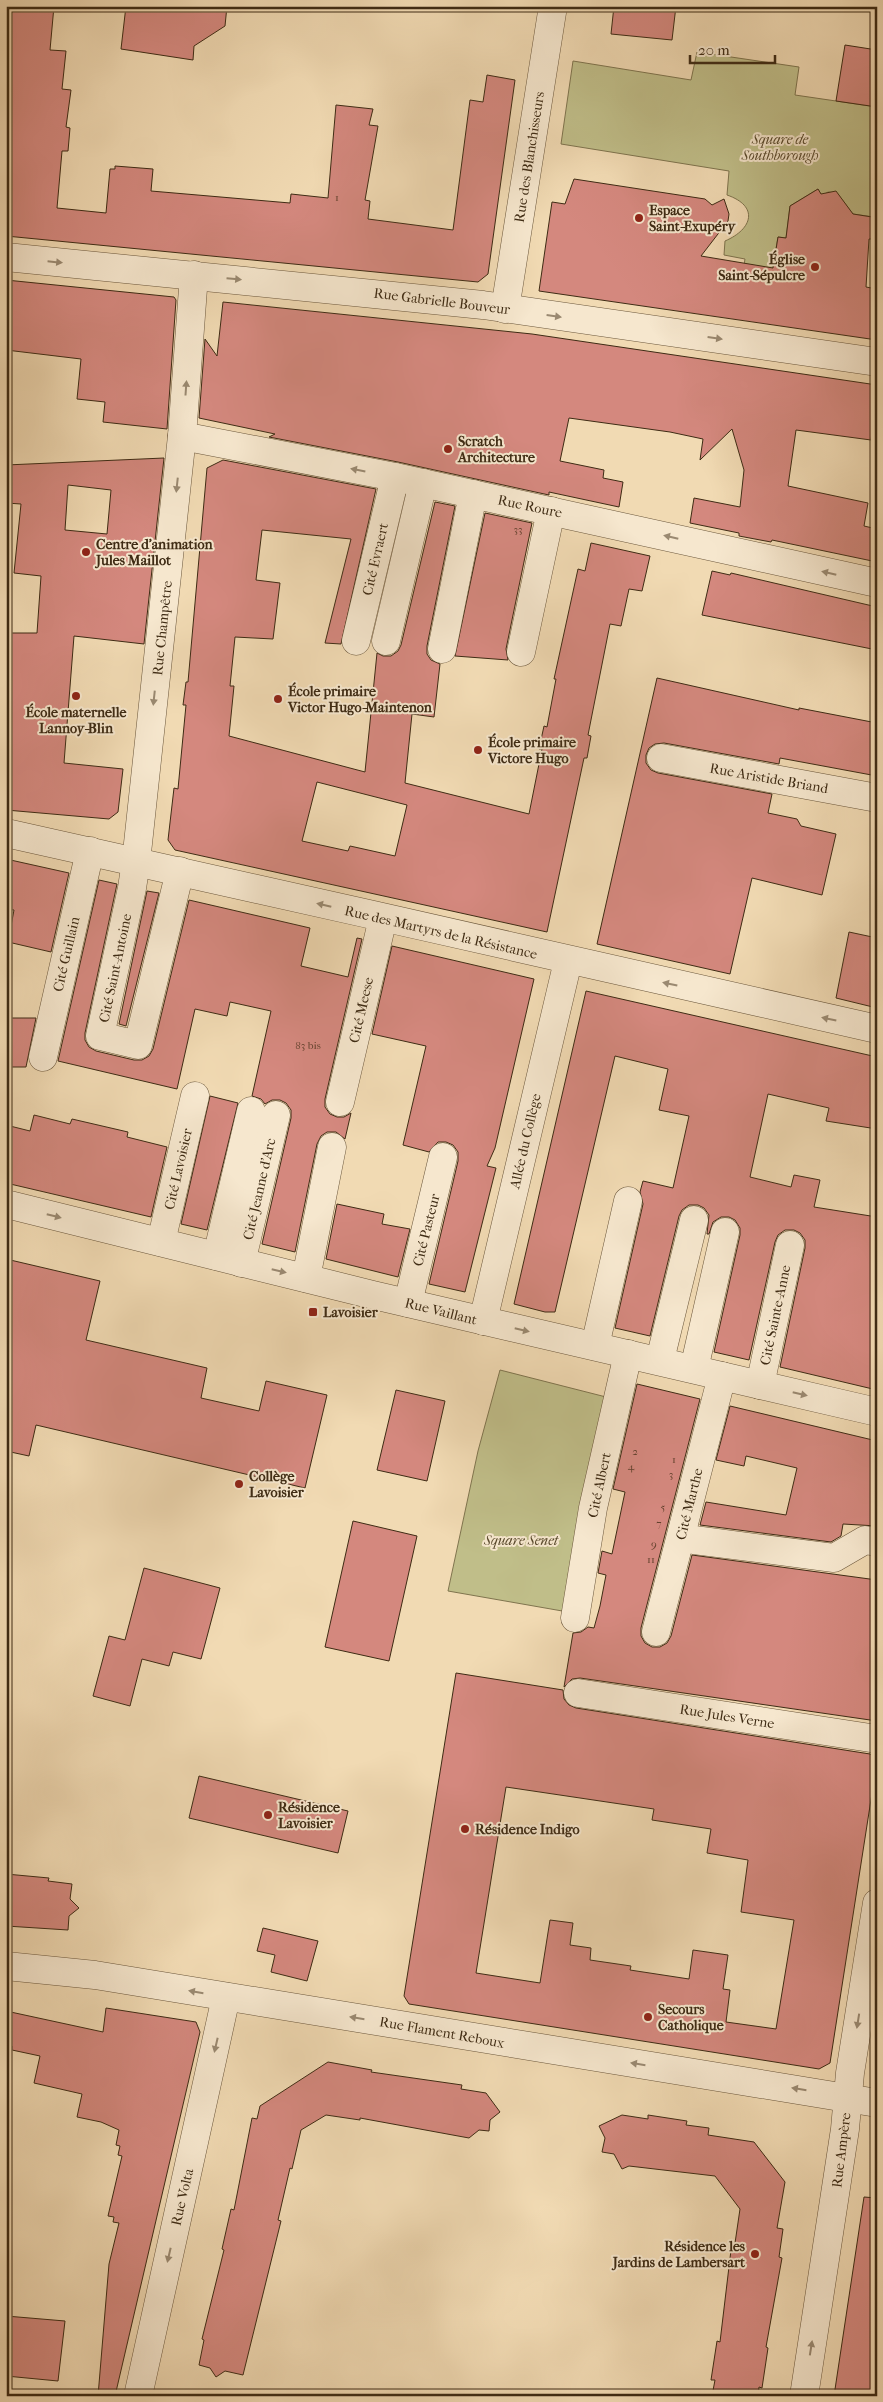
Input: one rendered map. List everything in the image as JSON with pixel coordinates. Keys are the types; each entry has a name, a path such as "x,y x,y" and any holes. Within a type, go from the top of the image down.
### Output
{"street":[{"name":"Rue des Blanchisseurs","path":"505,309 553,6"},
{"name":"Rue Gabrielle Bouveur","path":"6,258 194,275 505,309 877,362"},
{"name":"Rue Champêtre","path":"136,862 182,436 194,275"},
{"name":"Rue Roure","path":"182,436 395,477 877,583"},
{"name":"Cité Evraert","path":"356,641 395,477"},
{"path":"386,641 423,483"},
{"path":"442,649 473,494"},
{"path":"521,652 550,511"},
{"name":"Rue Aristide Briand","path":"661,758 877,798"},
{"name":"Rue des Martyrs de la Résistance","path":"6,833 877,1029"},
{"name":"Cité Guillain","path":"43,1057 90,851"},
{"name":"Cité Saint-Antoine","path":"136,862 100,1036 138,1045 180,871"},
{"name":"Cité Meese","path":"340,1102 382,918"},
{"name":"Allée du Collège","path":"483,1321 568,961"},
{"name":"Cité Lavoisier","path":"161,1242 195,1096"},
{"path":"229,1259 264,1113"},
{"path":"306,1278 332,1147"},
{"name":"Cité Pasteur","path":"408,1303 443,1157"},
{"path":"595,1346 628,1201"},
{"name":"Rue Vaillant","path":"6,1204 483,1321 660,1360 877,1412"},
{"path":"660,1360 694,1220"},
{"path":"694,1369 725,1232"},
{"name":"Cité Sainte-Anne","path":"760,1385 790,1244"},
{"name":"Cité Albert","path":"575,1618 593,1508 628,1354"},
{"name":"Cité Marthe","path":"656,1632 722,1376"},
{"path":"694,1540 834,1558 865,1540 877,1542"},
{"name":"Rue Jules Verne","path":"578,1693 877,1739"},
{"name":"Rue Ampère","path":"804,2396 877,1904"},
{"name":"Rue Flament Reboux","path":"6,1966 95,1975 877,2103"},
{"name":"Rue Volta","path":"138,2396 226,1997"}],"green space":[{"name":"Square de Southborough","path":"697,52 799,67 795,95 877,107 877,215 874,217 853,214 837,193 828,192 822,196 818,189 790,206 786,238 778,237 767,302 735,319 745,259 724,255 725,241 742,230 749,218 748,211 744,205 727,195 729,171 561,144 573,61 691,80"},
{"name":"Square Senet","path":"500,1370 610,1398 568,1612 448,1591 478,1451"}],"building":[{"path":"6,6 54,6 50,50 66,51 62,89 71,90 66,127 70,128 68,151 62,151 57,208 106,213 110,169 115,169 115,166 153,169 151,191 290,203 291,194 328,198 336,105 373,109 369,125 378,126 365,200 370,201 368,219 453,230 470,100 483,102 487,75 515,80 488,274 478,282 6,236"},
{"path":"126,6 227,6 225,26 194,46 193,60 121,49"},
{"path":"614,6 676,6 672,40 611,34"},
{"path":"845,45 877,50 877,107 836,101"},
{"path":"574,179 705,199 712,205 724,199 729,214 728,221 701,256 773,268 778,237 786,238 790,206 818,189 821,194 836,191 853,214 872,217 873,239 869,239 866,287 877,289 877,340 539,291 552,202 565,204"},
{"path":"6,280 174,297 176,300 167,429 103,422 105,402 77,399 81,359 6,350"},
{"path":"223,302 532,334 877,385 877,433 872,432 871,440 796,430 788,486 868,503 864,526 877,529 877,562 772,540 771,542 739,536 739,533 690,523 694,498 740,507 744,470 732,429 700,460 703,439 670,432 569,418 560,461 604,470 603,478 623,482 619,507 549,492 549,495 398,462 269,437 275,434 199,418 205,339 217,356"},
{"path":"164,458 144,644 74,636 64,763 123,769 118,812 109,819 6,810 6,633 37,633 41,576 14,573 21,504 6,503 6,465","holes":["68,485 111,490 107,534 65,530"]},
{"path":"223,460 376,489 341,644 325,643 351,539 262,530 256,580 280,583 273,639 235,637 230,686 234,686 229,736 365,772 377,653 383,656 391,656 398,651 401,645 435,502 455,506 427,646 427,654 431,660 440,664 434,717 412,714 405,783 529,814 542,749 539,749 544,726 547,727 556,679 554,679 578,569 585,571 591,543 650,556 642,591 629,589 621,626 610,624 588,735 591,736 587,758 584,758 547,932 175,850 168,840 174,788 178,789 186,705 183,705 186,682 188,682 207,468","holes":["317,782 407,805 395,856 350,846 348,851 302,841"]},
{"path":"485,513 532,523 506,649 508,660 455,656"},
{"path":"712,571 730,575 731,573 877,607 877,650 702,615"},
{"path":"657,678 799,710 799,708 877,723 877,776 780,758 779,764 664,743 655,744 649,748 646,755 646,763 651,770 658,773 772,794 768,813 797,819 801,826 836,834 822,895 752,878 730,974 597,944"},
{"path":"6,859 69,873 51,952 8,942 14,910 6,909"},
{"path":"99,880 117,884 85,1040 89,1047 96,1051 134,1060 142,1060 149,1056 153,1049 189,900 310,928 301,966 348,977 357,938 362,939 325,1099 325,1107 330,1114 344,1117 351,1113 345,1139 336,1132 327,1132 321,1136 317,1144 295,1252 262,1244 291,1118 291,1110 286,1103 280,1100 272,1100 265,1104 261,1099 252,1096 271,1011 230,1002 227,1016 195,1009 177,1089 58,1061"},
{"path":"147,891 159,893 126,1026 119,1024"},
{"path":"849,932 877,938 877,1008 836,998"},
{"path":"392,946 534,979 495,1148 487,1166 496,1168 465,1292 429,1284 458,1161 458,1152 453,1145 446,1142 438,1142 429,1152 403,1145 426,1046 372,1034"},
{"path":"586,991 877,1057 877,1129 826,1121 829,1108 768,1094 750,1177 791,1187 794,1175 820,1180 814,1207 877,1217 877,1390 780,1367 805,1248 805,1240 800,1233 794,1230 785,1230 778,1235 775,1242 749,1360 714,1352 740,1228 735,1220 729,1217 721,1217 713,1222 709,1234 707,1234 709,1215 704,1208 698,1205 689,1205 682,1210 679,1216 650,1336 615,1328 643,1204 640,1192 643,1181 673,1188 689,1116 659,1110 668,1069 615,1056 555,1312 545,1312 514,1304"},
{"path":"6,1018 36,1018 26,1067 6,1067"},
{"path":"210,1096 238,1103 207,1230 181,1224"},
{"path":"34,1115 70,1124 72,1119 128,1132 127,1137 167,1147 151,1217 6,1183 6,1125 30,1131"},
{"path":"337,1204 384,1214 382,1224 410,1229 398,1277 326,1259"},
{"path":"6,1259 100,1281 86,1340 207,1368 201,1398 259,1411 266,1381 327,1395 305,1488 36,1425 29,1456 6,1451"},
{"path":"637,1384 700,1399 641,1628 641,1636 645,1643 652,1647 660,1647 667,1643 671,1636 692,1555 877,1580 877,1721 580,1678 572,1679 564,1687 573,1633 581,1632 588,1627 594,1628 600,1606 606,1575 598,1573 602,1551 612,1554 625,1492 613,1489"},
{"path":"396,1390 445,1401 427,1481 377,1470"},
{"path":"730,1406 877,1441 877,1526 843,1524 841,1536 831,1542 700,1525 706,1502 786,1515 797,1468 746,1456 744,1466 716,1460"},
{"path":"353,1521 417,1536 389,1661 325,1647"},
{"path":"144,1568 220,1588 201,1659 173,1652 169,1666 142,1659 130,1706 93,1696 109,1636 125,1640"},
{"path":"456,1673 563,1690 564,1699 569,1705 576,1708 870,1754 877,1761 830,2063 819,2069 409,2004 404,1996","holes":["506,1787 654,1809 652,1820 711,1829 707,1853 748,1860 741,1912 794,1920 776,2029 726,2022 730,1990 723,1989 728,1955 693,1950 689,1979 630,1970 631,1966 590,1960 591,1948 570,1945 573,1923 550,1920 540,1983 476,1973"]},
{"name":"Résidence Lavoisier","path":"199,1776 348,1811 338,1853 189,1818"},
{"path":"6,1874 49,1878 48,1881 72,1884 70,1899 79,1908 69,1916 68,1930 6,1926"},
{"path":"263,1928 318,1941 307,1981 271,1972 275,1955 257,1951"},
{"path":"106,2008 196,2022 200,2032 115,2396 98,2396 109,2264 119,2223 113,2222 114,2217 108,2216 122,2156 118,2155 120,2146 116,2145 119,2130 101,2122 77,2117 82,2094 34,2083 40,2056 12,2050 12,2046 6,2045 6,2011 103,2032"},
{"path":"328,2062 372,2070 371,2072 462,2085 461,2089 486,2093 500,2112 490,2120 489,2131 479,2130 469,2138 360,2118 360,2120 326,2115 301,2130 292,2169 290,2168 278,2220 281,2221 243,2375 225,2371 216,2377 210,2368 199,2365 204,2340 202,2339 224,2250 222,2249 231,2209 234,2210 252,2118 257,2119 260,2106"},
{"name":"Résidence les Jardins de Lambersart","path":"622,2115 648,2119 648,2115 687,2121 686,2125 709,2128 708,2135 754,2142 785,2182 777,2228 783,2229 779,2257 782,2258 766,2347 768,2348 762,2388 759,2387 758,2396 712,2396 715,2380 711,2380 717,2341 720,2342 731,2250 734,2250 740,2209 715,2176 629,2166 622,2169 614,2154 602,2152 605,2138 599,2126"},
{"path":"864,2197 877,2198 877,2396 834,2396"},
{"path":"6,2316 65,2321 58,2381 6,2376"}],"place":[{"name":"Espace Saint-Exupéry","path":"639,218"},
{"name":"Église Saint-Sépulcre","path":"815,267"},
{"name":"Scratch Architecture","path":"448,449"},
{"name":"Centre d'animation Jules Maillot","path":"86,552"},
{"name":"École maternelle Lannoy-Blin","path":"76,696"},
{"name":"École primaire Victor Hugo-Maintenon","path":"278,699"},
{"name":"École primaire Victore Hugo","path":"478,750"},
{"name":"Lavoisier","path":"313,1312"},
{"name":"Collège Lavoisier","path":"239,1484"},
{"name":"Résidence Lavoisier","path":"268,1815"},
{"name":"Résidence Indigo","path":"465,1829"},
{"name":"Secours Catholique","path":"648,2017"},
{"name":"Résidence les Jardins de Lambersart","path":"755,2254"}]}
